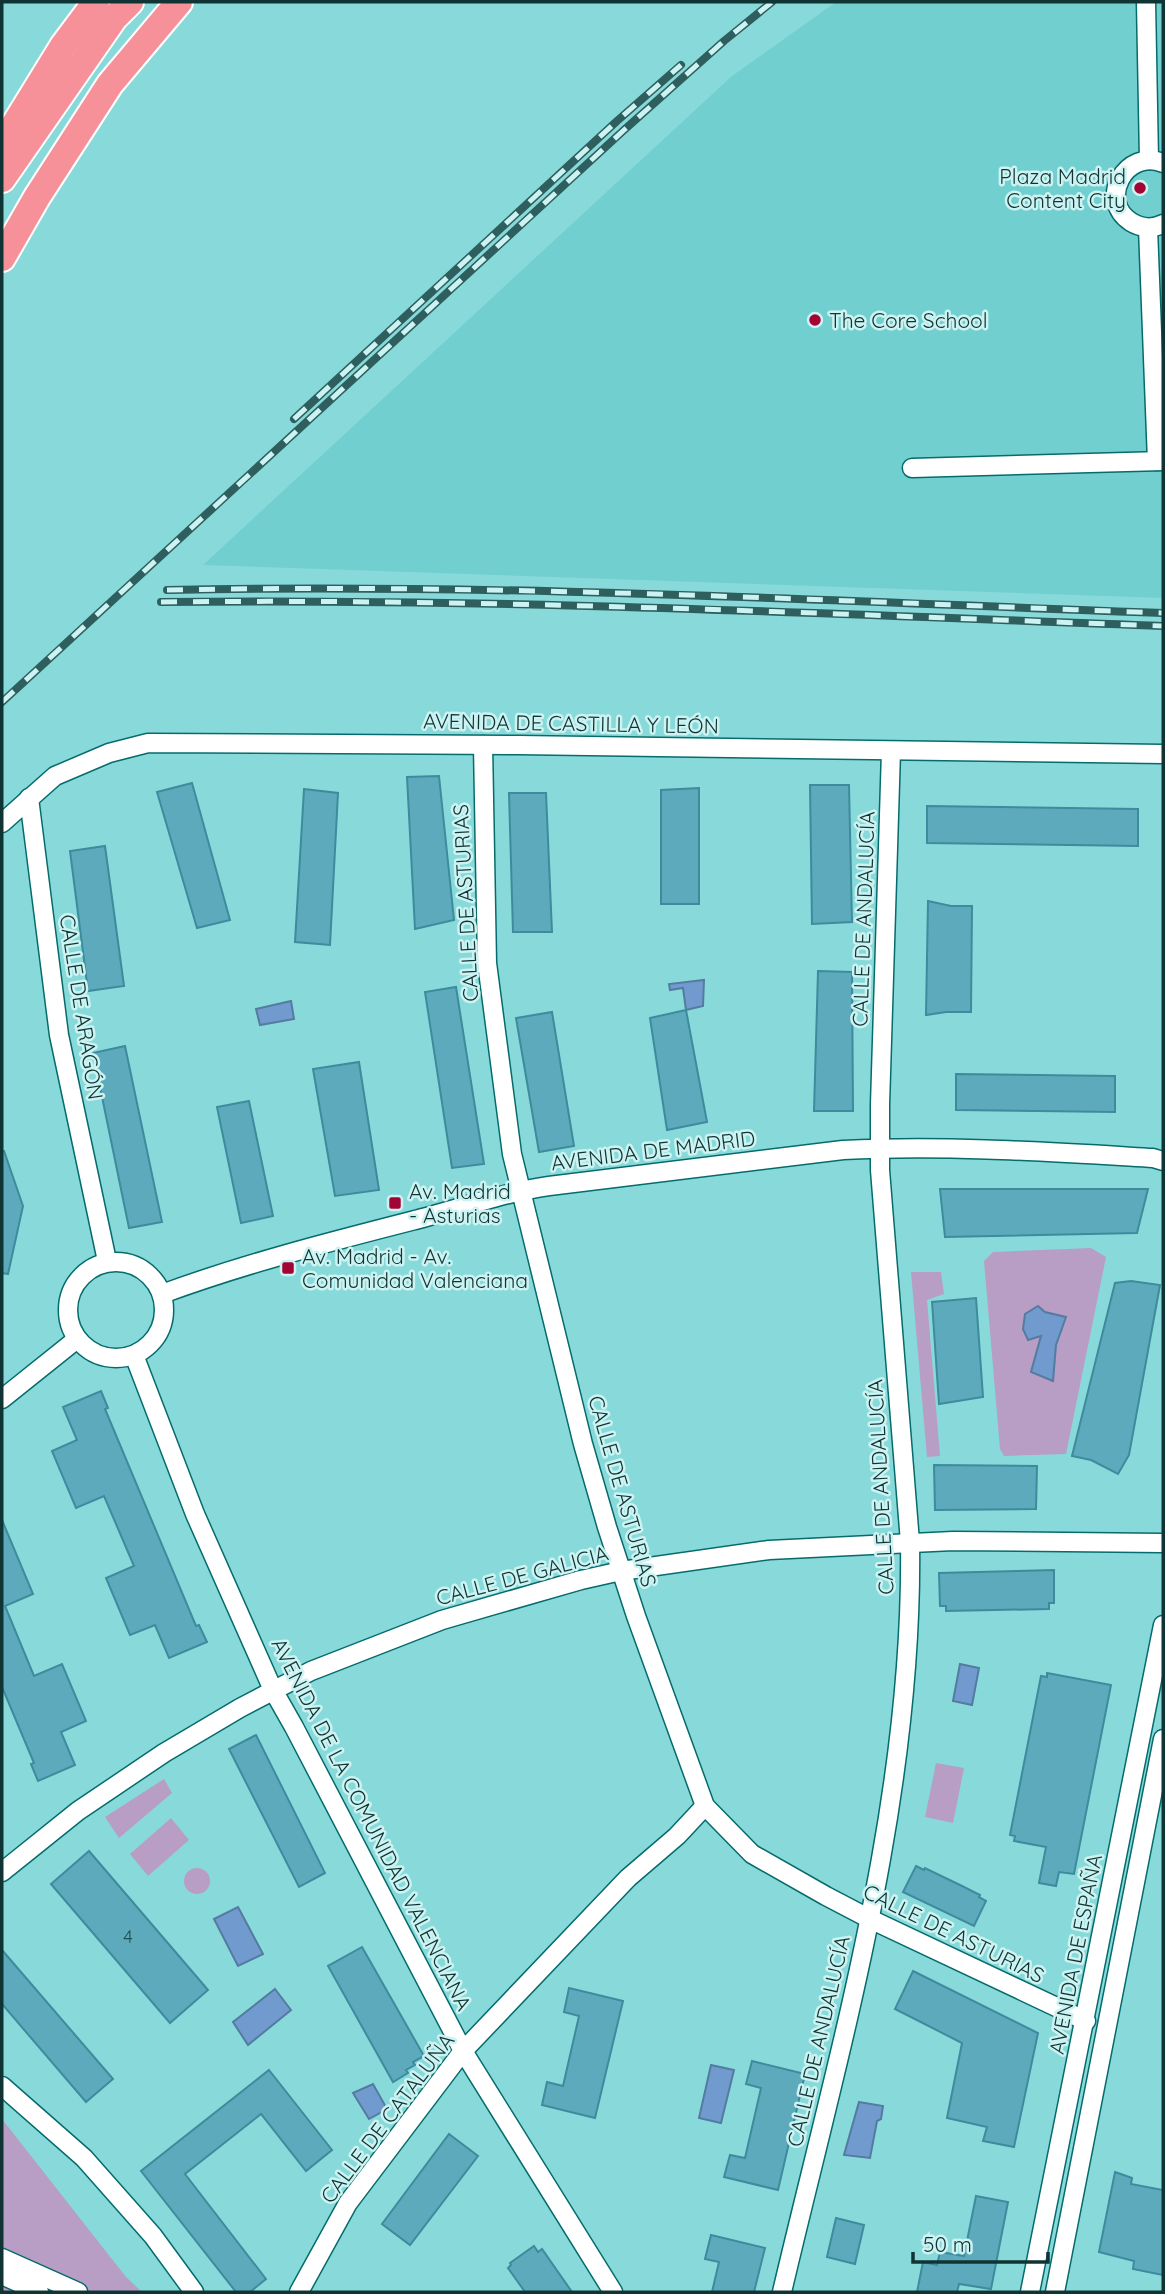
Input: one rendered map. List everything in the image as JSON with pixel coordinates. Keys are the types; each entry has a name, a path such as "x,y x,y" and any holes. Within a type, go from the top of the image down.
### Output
{"highway":[{"path":"2,145 63,46 96,2"},
{"path":"2,179 114,18 130,2"},
{"path":"2,258 37,197 110,84 179,2"},
{"path":"37,197 107,114 160,44 200,2"}],"street":[{"path":"912,468 1160,461 1156,226 1137,225 1127,219 1121,212 1116,195 1116,187 1123,173 1138,162 1156,162 1146,2"},
{"name":"AVENIDA DE CASTILLA Y LEÓN","path":"2,824 55,776 109,753 148,743 1163,754"},
{"name":"CALLE DE ASTURIAS","path":"483,745 487,963 512,1154 583,1444 621,1571 705,1805 752,1854 870,1919 1086,2021"},
{"name":"CALLE DE ANDALUCÍA","path":"782,2292 870,1919 900,1739 909,1622 910,1542 880,1148 891,751"},
{"name":"CALLE DE ARAGÓN","path":"29,798 60,1035 107,1261"},
{"name":"AVENIDA DE MADRID","path":"162,1294 202,1279 307,1248 485,1202 520,1190 843,1150 880,1148 1040,1151 1160,1158"},
{"path":"107,1261 132,1264 141,1269 150,1275 162,1294 165,1308 163,1324 156,1338 134,1355 117,1359 102,1357 88,1350 77,1339 68,1319 68,1303 73,1288 94,1266 107,1261"},
{"path":"2,1399 77,1339"},
{"name":"AVENIDA DE LA COMUNIDAD VALENCIANA","path":"134,1355 195,1514 273,1690 463,2051 613,2292"},
{"name":"CALLE DE GALICIA","path":"2,1872 78,1811 164,1753 273,1690 311,1671 442,1620 581,1580 621,1571 769,1550 910,1542 1163,1543"},
{"name":"AVENIDA DE ESPAÑA","path":"1030,2292 1163,1625"},
{"path":"1055,2292 1163,1739"},
{"name":"CALLE DE CATALUÑA","path":"299,2292 348,2203 463,2051 628,1878 677,1836 705,1805"},
{"path":"2,2086 84,2158 153,2236 194,2292"},
{"path":"2,2258 78,2292"},
{"path":"2,2275 39,2292"}],"shaded area":[{"name":"The Core School","path":"836,2 1163,2 1163,598 203,565 732,76"},
{"path":"704,980 703,1006 686,1010 683,988 670,990 669,984"},
{"path":"291,1001 294,1019 260,1025 256,1009"},
{"path":"1091,1248 1106,1257 1066,1454 1004,1456 1000,1449 984,1261 993,1252"},
{"path":"911,1272 941,1272 944,1294 927,1300 940,1456 927,1457"},
{"path":"1038,1306 1045,1312 1066,1317 1056,1345 1053,1381 1031,1372 1041,1336 1028,1340 1023,1329 1025,1314"},
{"path":"960,1664 979,1668 972,1705 953,1701"},
{"path":"936,1763 964,1768 953,1823 925,1817"},
{"path":"164,1779 172,1793 119,1838 105,1817"},
{"path":"171,1818 189,1840 148,1876 130,1854"},
{"path":"197,1868 206,1872 210,1881 206,1890 197,1894 188,1890 184,1881 188,1872"},
{"path":"238,1907 263,1954 238,1966 214,1919"},
{"path":"275,1989 291,2010 248,2045 233,2022"},
{"path":"711,2065 734,2070 721,2123 699,2118"},
{"path":"373,2084 387,2109 369,2119 353,2093"},
{"path":"859,2102 883,2106 881,2119 877,2121 870,2158 844,2155"},
{"path":"2,2119 126,2277 142,2292 2,2292"}],"building":[{"path":"439,776 454,920 415,929 407,777"},
{"path":"192,783 230,920 197,928 157,792"},
{"path":"810,785 849,785 852,922 812,924"},
{"path":"699,788 699,904 661,904 661,790"},
{"path":"304,789 338,793 330,945 295,942"},
{"path":"509,793 546,793 552,932 513,932"},
{"path":"927,806 1138,809 1138,846 927,843"},
{"path":"105,846 124,986 88,991 70,851"},
{"path":"928,901 951,906 972,906 971,1012 926,1015"},
{"path":"818,971 852,972 853,1111 814,1111"},
{"path":"456,987 484,1164 452,1168 425,992"},
{"path":"686,1010 707,1122 667,1130 650,1018"},
{"path":"552,1012 574,1146 539,1152 516,1018"},
{"path":"125,1046 162,1222 129,1228 93,1053"},
{"path":"359,1062 379,1190 335,1196 313,1069"},
{"path":"956,1074 1115,1076 1115,1112 956,1110"},
{"path":"249,1101 273,1216 241,1223 217,1107"},
{"path":"2,1151 23,1206 8,1274 2,1273"},
{"path":"940,1189 1148,1189 1137,1233 945,1237"},
{"path":"1131,1281 1160,1285 1129,1455 1118,1474 1091,1460 1072,1456 1115,1283"},
{"path":"976,1298 983,1397 939,1404 932,1302"},
{"path":"101,1391 108,1408 105,1409 196,1626 199,1625 207,1642 169,1658 155,1625 130,1635 106,1578 134,1566 104,1496 76,1508 52,1451 77,1440 63,1407"},
{"path":"934,1465 1037,1466 1036,1509 935,1510"},
{"path":"2,1520 33,1594 5,1606 34,1676 62,1664 86,1721 61,1732 75,1765 38,1781 31,1764 34,1763 2,1687"},
{"path":"1054,1570 1054,1603 1049,1603 1049,1609 946,1611 946,1606 940,1606 939,1573"},
{"path":"1047,1673 1111,1685 1074,1874 1059,1872 1056,1886 1039,1883 1046,1847 1014,1841 1015,1836 1010,1835 1041,1676 1047,1677"},
{"path":"256,1735 325,1873 299,1887 229,1749"},
{"path":"89,1851 208,1990 170,2023 51,1884"},
{"path":"916,1866 980,1895 979,1897 986,1901 974,1926 903,1892"},
{"path":"362,1947 424,2056 413,2062 415,2065 406,2070 408,2073 393,2082 328,1966"},
{"path":"2,1950 113,2079 86,2102 2,2004"},
{"path":"913,1971 1038,2033 1014,2147 983,2141 987,2127 947,2118 962,2043 895,2009"},
{"path":"569,1988 623,2001 595,2118 542,2105 547,2082 563,2086 579,2016 564,2012"},
{"path":"752,2061 805,2074 778,2190 724,2177 730,2155 745,2158 761,2088 746,2084"},
{"path":"269,2070 332,2150 306,2171 261,2114 185,2174 266,2279 250,2292 236,2292 141,2171"},
{"path":"449,2134 478,2156 410,2245 382,2224"},
{"path":"1115,2172 1132,2178 1131,2184 1163,2190 1163,2275 1133,2269 1134,2261 1099,2252"},
{"path":"976,2196 1008,2202 991,2289 959,2284 957,2292 917,2292 923,2262 937,2265 940,2252 964,2256"},
{"path":"836,2218 864,2225 855,2264 827,2257"},
{"path":"711,2235 765,2248 754,2292 712,2292 719,2262 705,2259"},
{"path":"534,2246 538,2252 542,2249 572,2292 525,2292 508,2268 510,2263"}],"railway":[{"path":"2,702 624,130 772,2"},
{"path":"294,419 681,65"},
{"path":"167,590 292,588 540,591 1163,613"},
{"path":"161,602 412,602 1163,626"}],"place":[{"name":"Plaza Madrid Content City","path":"1140,188"},
{"name":"The Core School","path":"815,320"},
{"name":"Av. Madrid - Asturias","path":"395,1203"},
{"name":"Av. Madrid - Av. Comunidad Valenciana","path":"288,1268"}]}
